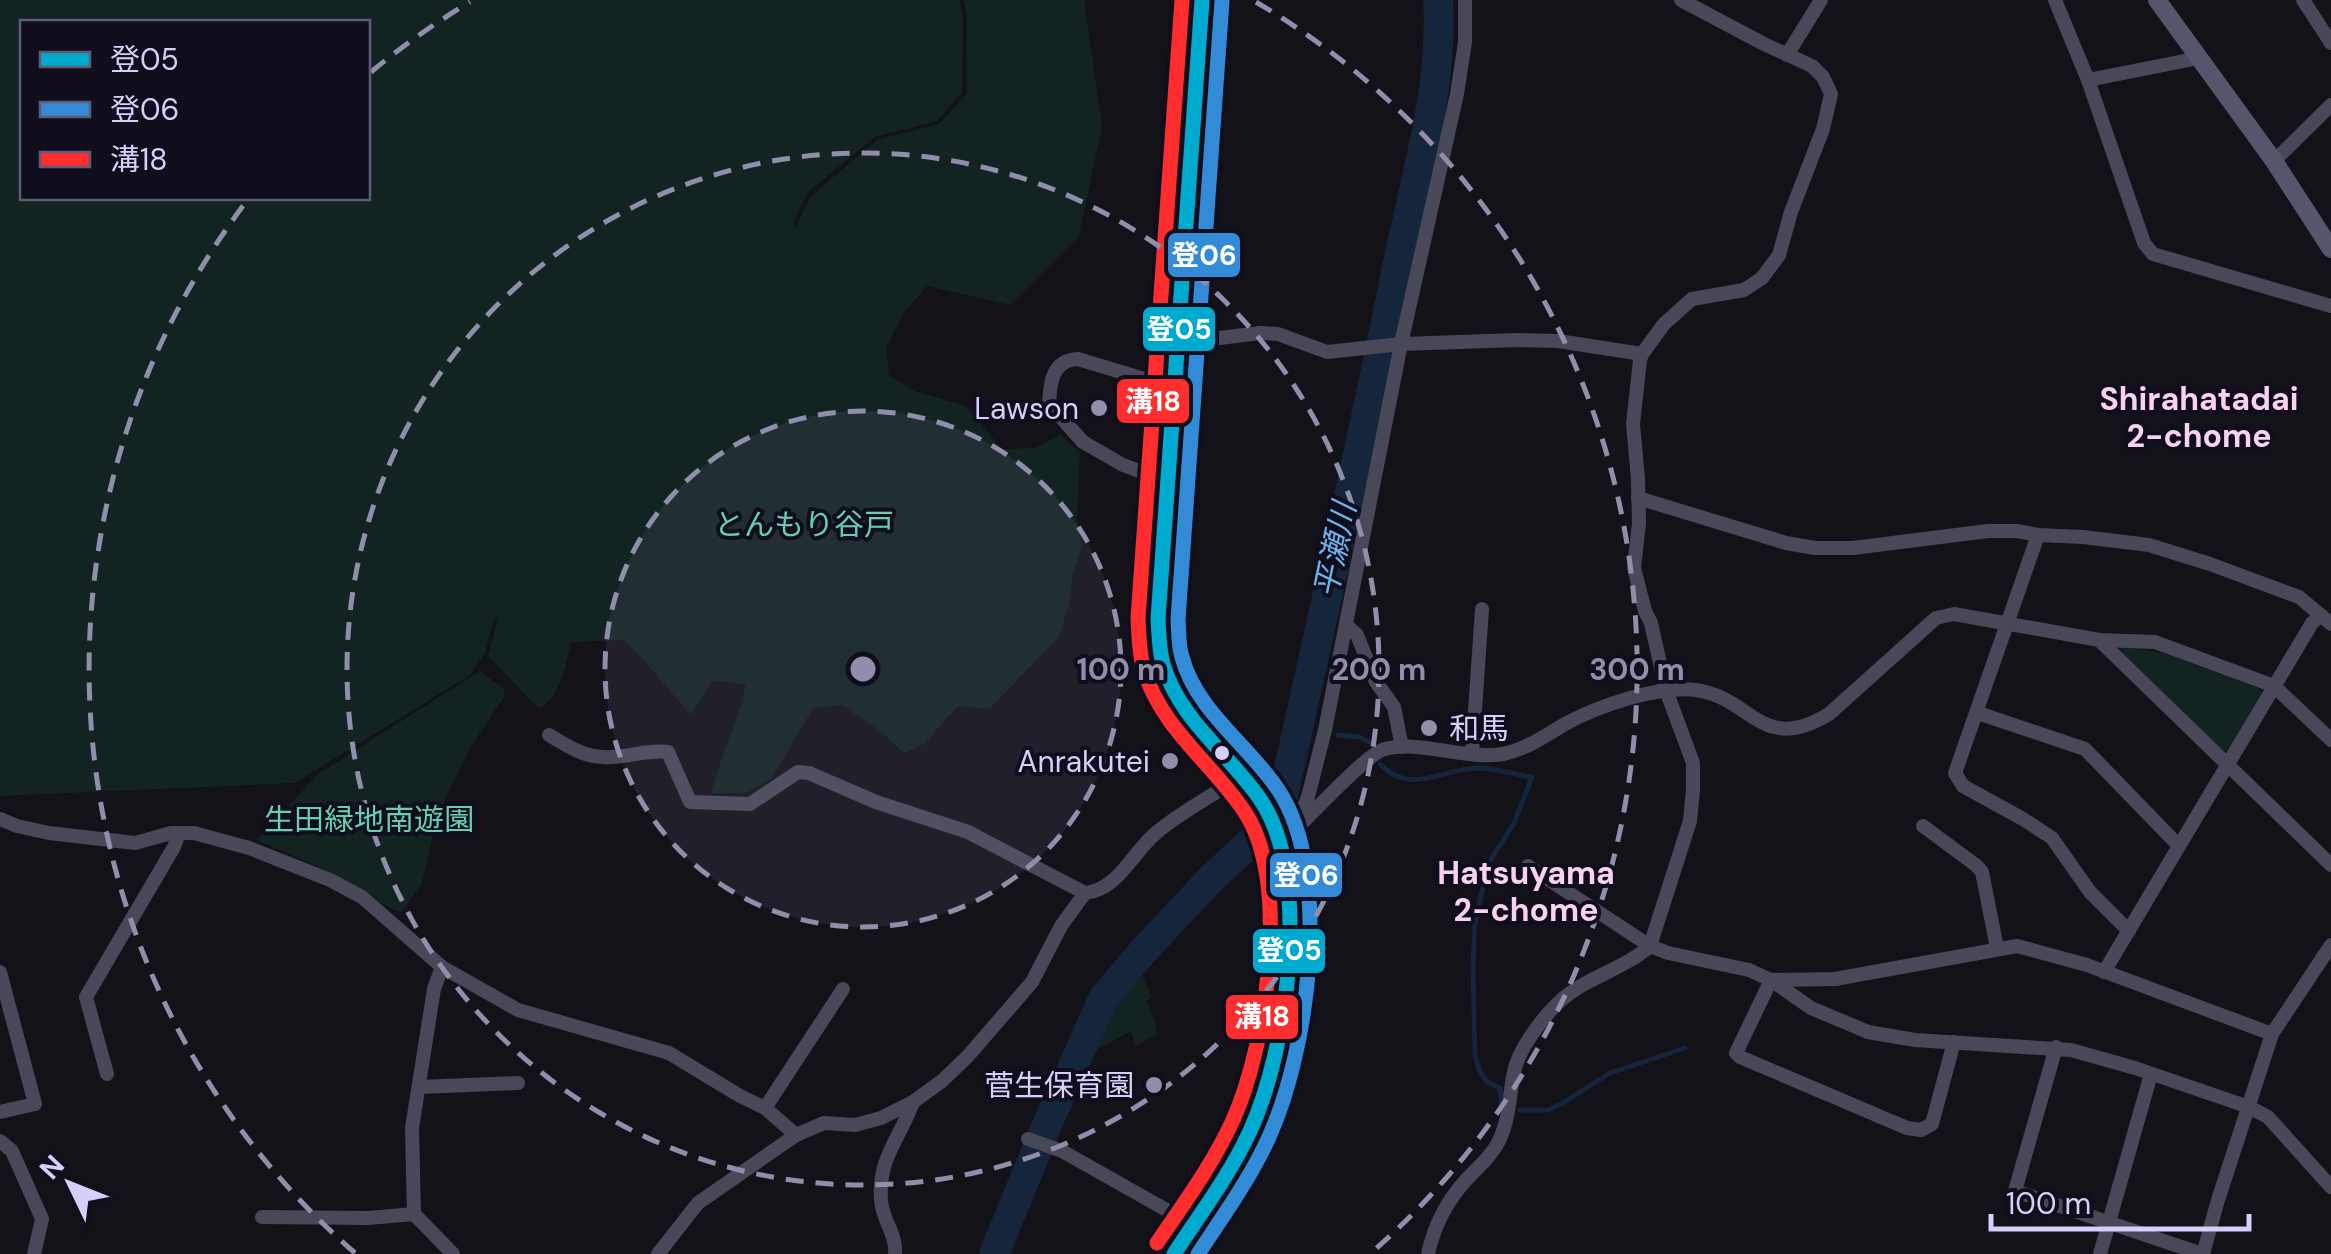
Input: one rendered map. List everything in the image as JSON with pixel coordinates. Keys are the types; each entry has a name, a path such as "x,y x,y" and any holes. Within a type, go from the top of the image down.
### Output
{"street":[{"path":"1178,1253 1237,1156 1262,1098 1284,1020 1289,966 1285,837 1243,776 1186,708 1163,664 1158,619 1202,0"},
{"path":"1285,837 1308,797 1324,730 1398,345 1457,94 1466,42 1465,0"},
{"path":"1428,1254 1432,1233 1444,1208 1499,1141 1514,1070 1536,1030 1556,1004 1574,989 1650,946 1690,822 1693,763 1666,690 1634,568 1639,524 1633,424 1642,354 1664,324 1692,300 1744,290 1762,278 1779,255 1791,212 1824,129 1831,94 1812,66 1681,0"},
{"path":"1787,55 1822,0"},
{"path":"2055,0 2088,80 2144,243 2153,254 2331,306"},
{"path":"2157,0 2274,161 2331,249"},
{"path":"2303,0 2331,43"},
{"path":"2088,80 2199,58"},
{"path":"2274,161 2331,105"},
{"path":"1178,343 1260,333 1278,334 1327,352 1518,340 1558,341 1642,354"},
{"path":"1169,482 1123,465 1083,442 1049,404 1050,380 1067,360 1078,359 1174,388"},
{"path":"1638,498 1814,548 1853,548 1988,531 2148,545 2299,597 2326,620"},
{"path":"2038,535 1956,773 1963,786 2052,838 2090,892 2129,931"},
{"path":"1472,754 1482,609"},
{"path":"1285,837 1380,750 1402,747 1480,756 1504,754 1531,745 1597,710 1666,690 1698,690 1726,700 1756,721 1787,730 1812,724 1829,714 1936,618 1954,614 2099,640 2154,642 2274,686 2331,740"},
{"path":"2104,972 2312,623 2326,620"},
{"path":"1346,625 1357,635 1376,682 1394,707 1402,747"},
{"path":"2099,640 2331,865"},
{"path":"1978,712 2085,749 2178,845"},
{"path":"549,735 580,753 604,757 668,752 690,802 750,804 798,772 809,773 876,802 968,832 1085,893 1110,884 1156,833 1243,776"},
{"path":"0,819 49,833 135,842 171,832 216,837 330,880 362,896 442,968 518,1010 669,1052 765,1108 796,1134"},
{"path":"1923,826 1982,872 1997,948"},
{"path":"106,1074 86,997 174,847 179,832"},
{"path":"1528,866 1650,946 1749,970 1812,1008 1868,1032 1915,1040 2056,1047 2248,1107 2268,1118 2331,1187"},
{"path":"658,1254 698,1203 796,1134 824,1123 855,1125 881,1118 942,1081 1032,982 1061,926 1085,893"},
{"path":"2056,1047 2015,1191 2202,1254 2272,1034 2331,944"},
{"path":"1771,980 1835,979 2016,946 2104,972 2272,1034"},
{"path":"442,968 434,990 412,1128 414,1214 453,1254"},
{"path":"0,972 34,1104 0,1112"},
{"path":"1771,980 1736,1052 1740,1057 1907,1128 1922,1130 1932,1124 1954,1042"},
{"path":"765,1108 843,989"},
{"path":"2100,1254 2151,1074"},
{"path":"420,1087 518,1083"},
{"path":"474,1085 474,1104"},
{"path":"894,1254 896,1243 881,1207 880,1179 913,1102"},
{"path":"0,1140 12,1150 42,1219 34,1254"},
{"path":"1031,1140 1055,1149 1192,1225"},
{"path":"262,1217 368,1218 414,1214"}],"green space":[{"name":"とんもり谷戸","path":"0,0 959,0 963,15 962,92 937,121 875,137 808,192 794,220 795,228 811,196 877,140 939,124 967,94 967,14 963,0 1084,0 1102,126 1079,236 1010,305 927,286 902,315 886,347 889,375 914,391 966,406 1002,449 1035,448 1060,435 1080,453 1077,521 1082,544 1059,637 989,709 958,706 924,744 904,753 878,729 842,705 813,708 771,779 746,793 711,793 746,684 712,681 691,715 623,640 572,642 557,688 539,709 488,656 496,617 485,653 470,675 295,783 0,796"},
{"path":"2125,647 2163,653 2260,689 2261,696 2229,751 2222,751 2121,653"},
{"name":"生田緑地南遊園","path":"480,671 504,689 505,695 468,751 438,814 422,883 402,912 335,875 257,840 318,774"},
{"path":"1140,970 1152,998 1147,1001 1157,1034 1135,1046 1131,1031 1096,1050 1123,987"}],"waterway":[{"name":"平瀬川","path":"994,1254 1104,997 1211,879 1255,838 1282,800 1427,132 1437,64 1438,0"},
{"path":"1297,731 1310,732"},
{"path":"1338,735 1369,742"},
{"path":"1380,764 1392,773 1415,780 1477,768 1532,777 1514,823 1488,864 1475,924 1475,1056 1487,1082 1500,1088 1502,1107"},
{"path":"1520,1110 1548,1110 1610,1073 1685,1048"}],"transit line":[{"name":"溝18","path":"1157,1243 1216,1152 1245,1089 1264,1009 1270,920 1259,841 1244,811 1162,710 1144,670 1140,644 1138,618 1182,0"},
{"name":"登05","path":"1174,1254 1250,1131 1275,1056 1289,964 1286,872 1276,832 1260,799 1181,702 1170,684 1159,642 1202,0"},
{"name":"登06","path":"1198,1254 1253,1168 1283,1101 1304,1012 1310,914 1306,868 1296,826 1279,791 1199,694 1179,643 1222,1"}],"place":[{"name":"Lawson","path":"1099,408"},
{"name":"和馬","path":"1429,728"},
{"name":"Anrakutei","path":"1170,761"},
{"name":"菅生保育園","path":"1154,1085"}],"district":[{"name":"Shirahatadai 2-chome","path":"2199,418"},
{"name":"Hatsuyama 2-chome","path":"1526,892"}]}
